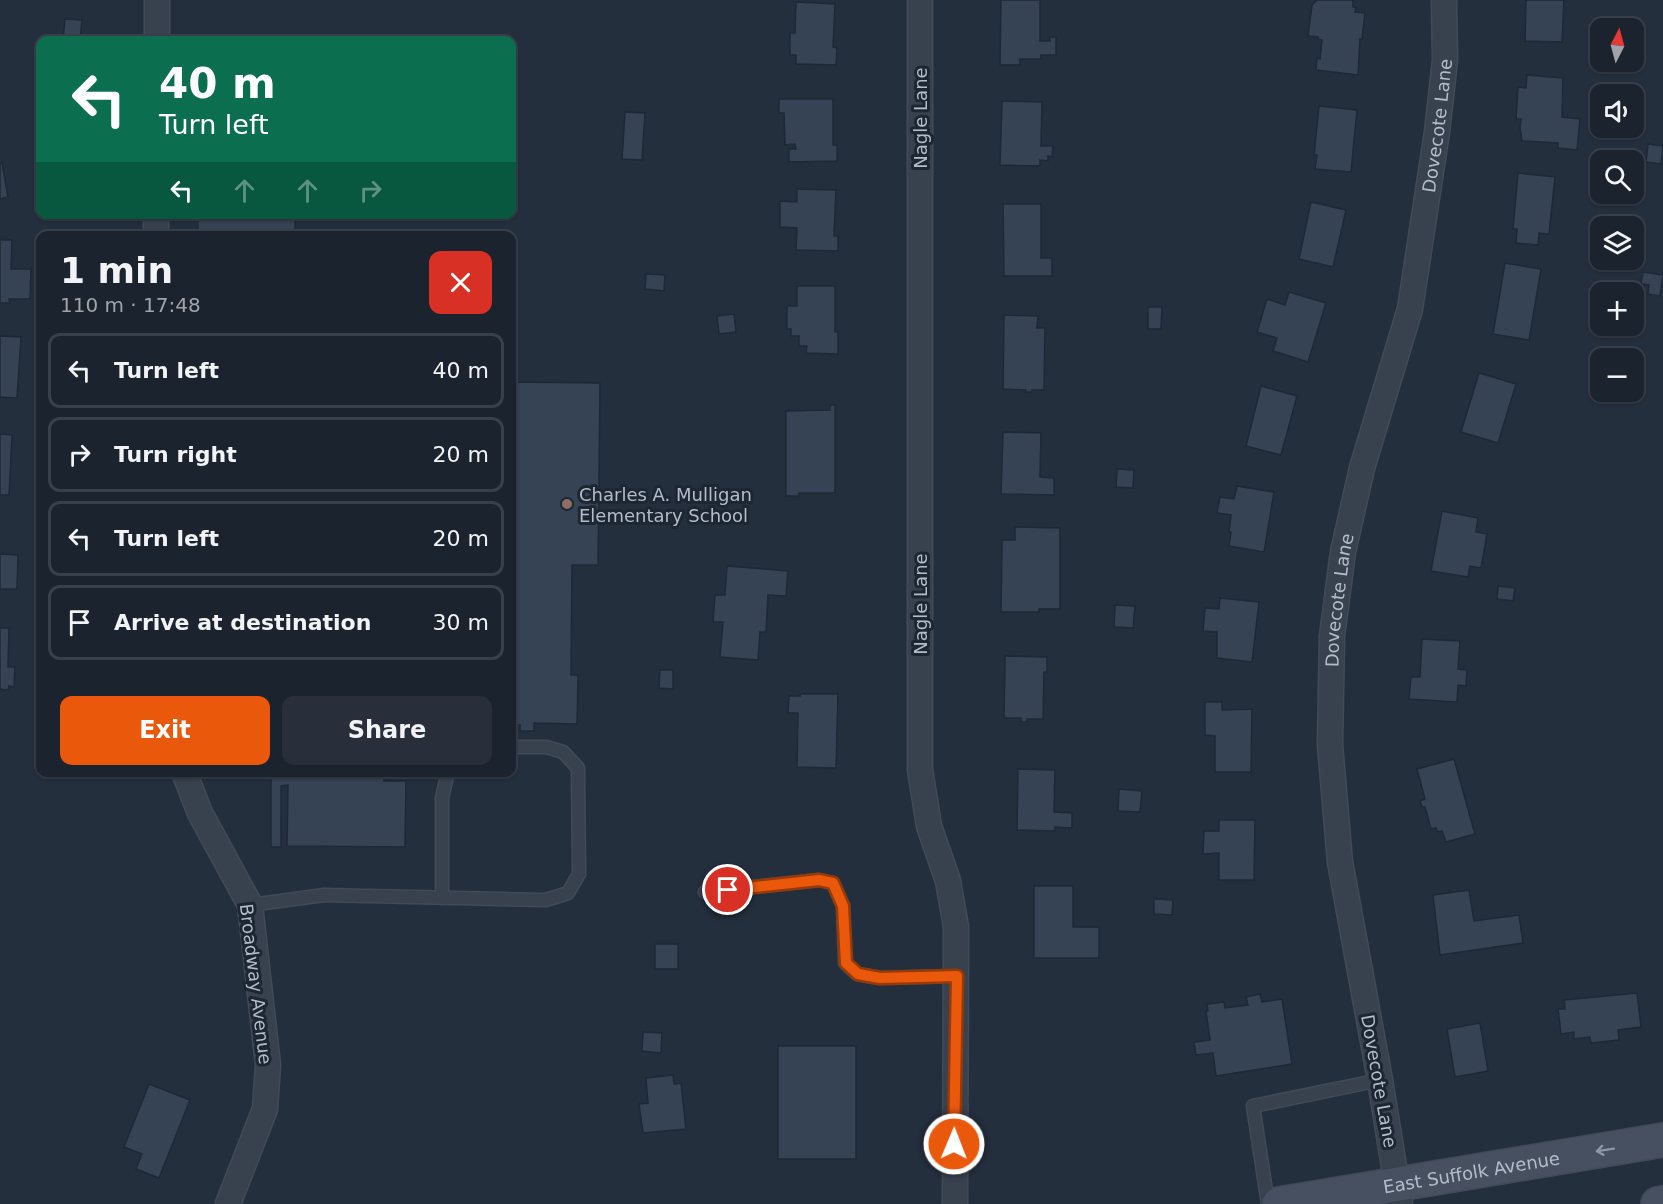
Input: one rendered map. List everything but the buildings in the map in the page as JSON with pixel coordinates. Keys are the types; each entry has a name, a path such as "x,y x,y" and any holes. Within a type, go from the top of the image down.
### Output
{"main road":[{"name":"East Suffolk Avenue","path":"1279,1204 1398,1194 1663,1140"},
{"path":"1658,1204 1663,1203"}],"street":[{"path":"157,0 157,36"},
{"name":"Nagle Lane","path":"920,0 920,771 929,826 948,880 954,915 957,976 955,1204"},
{"name":"Dovecote Lane","path":"1398,1194 1380,1080 1340,862 1330,745 1332,636 1343,552 1362,468 1410,309 1437,132 1445,60 1444,0"},
{"name":"Broadway Avenue","path":"186,777 200,813 250,904 268,1065 265,1109 228,1204"}],"lane":[{"path":"250,904 324,896 546,900 568,894 579,874 578,768 563,752 546,747 516,747"},
{"path":"442,898 442,798 447,777"},
{"path":"705,892 819,880 833,883 843,906 846,963 858,974 880,978 957,976"},
{"path":"1268,1204 1253,1106 1380,1080"}],"place":[{"name":"Charles A. Mulligan Elementary School","path":"567,504"}],"route":[{"path":"728,890 819,880 833,883 843,906 846,963 858,974 880,978 957,976 954,1144"}]}
